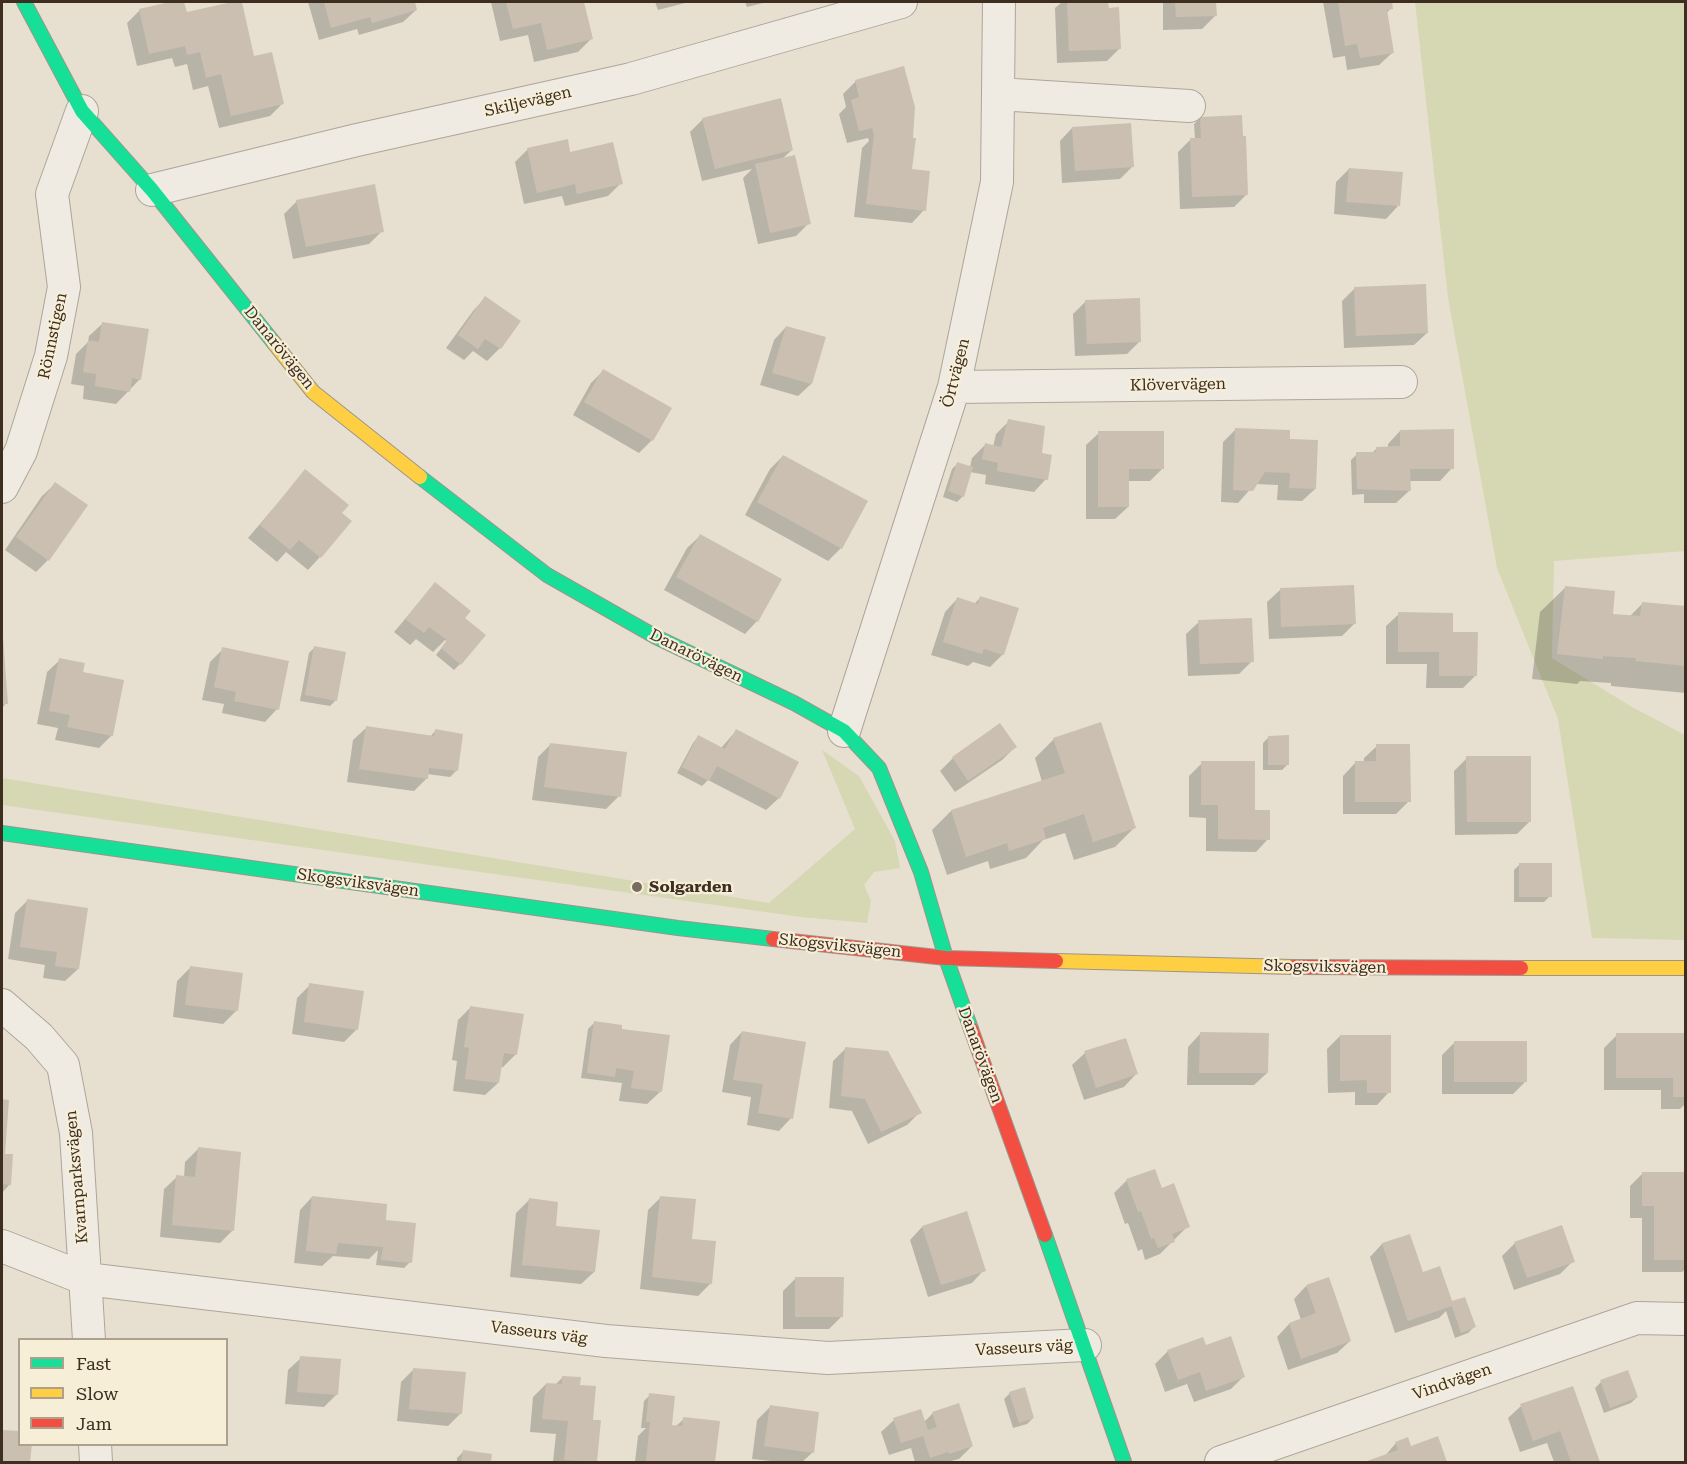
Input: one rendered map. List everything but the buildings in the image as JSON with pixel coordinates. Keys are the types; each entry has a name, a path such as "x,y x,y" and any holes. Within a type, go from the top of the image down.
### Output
{"street":[{"name":"Danarövägen","path":"24,2 82,111 152,190 313,392 547,575 656,637 794,703 844,731 879,768 921,872 946,958 1085,1345 1124,1462"},
{"name":"Skiljevägen","path":"152,190 357,140 631,79 901,2"},
{"name":"Örtvägen","path":"844,731 954,387 997,182 999,2"},
{"path":"998,94 1189,106"},
{"name":"Rönnstigen","path":"2,487 21,451 51,356 64,287 52,194 82,111"},
{"name":"Klövervägen","path":"954,387 1401,382"},
{"name":"Skogsviksvägen","path":"2,833 678,928 946,958 1312,967 1686,968"},
{"name":"Kvarnparksvägen","path":"2,1005 39,1037 63,1065 76,1133 89,1338"},
{"name":"Vasseurs väg","path":"2,1246 86,1279 606,1341 828,1358 1085,1345"},
{"name":"Vindvägen","path":"1221,1462 1637,1318 1686,1319"},
{"path":"95,1446 96,1462"}],"green space":[{"path":"1415,2 1685,2 1685,551 1554,561 1552,658 1632,707 1685,735 1685,940 1592,938 1558,719 1497,568 1448,298"},
{"path":"822,750 859,776 895,841 900,868 874,872 864,885 871,901 867,923 801,917 2,805 2,778 769,903 855,829"}],"traffic: fast":[{"path":"24,2 82,111 152,190 274,343"},
{"path":"420,477 547,575 656,637 794,703 844,731 879,768 921,872 946,958 971,1029"},
{"path":"2,833 678,928 773,939"},
{"path":"1045,1235 1124,1462"}],"traffic: slow":[{"path":"274,343 313,392 420,477"},
{"path":"1056,961 1293,967"},
{"path":"1521,968 1686,968"}],"traffic: jam":[{"path":"773,939 946,958 1056,961"},
{"path":"1293,967 1521,968"},
{"path":"971,1029 1045,1235"}],"place":[{"name":"Solgarden","path":"637,887"}]}
